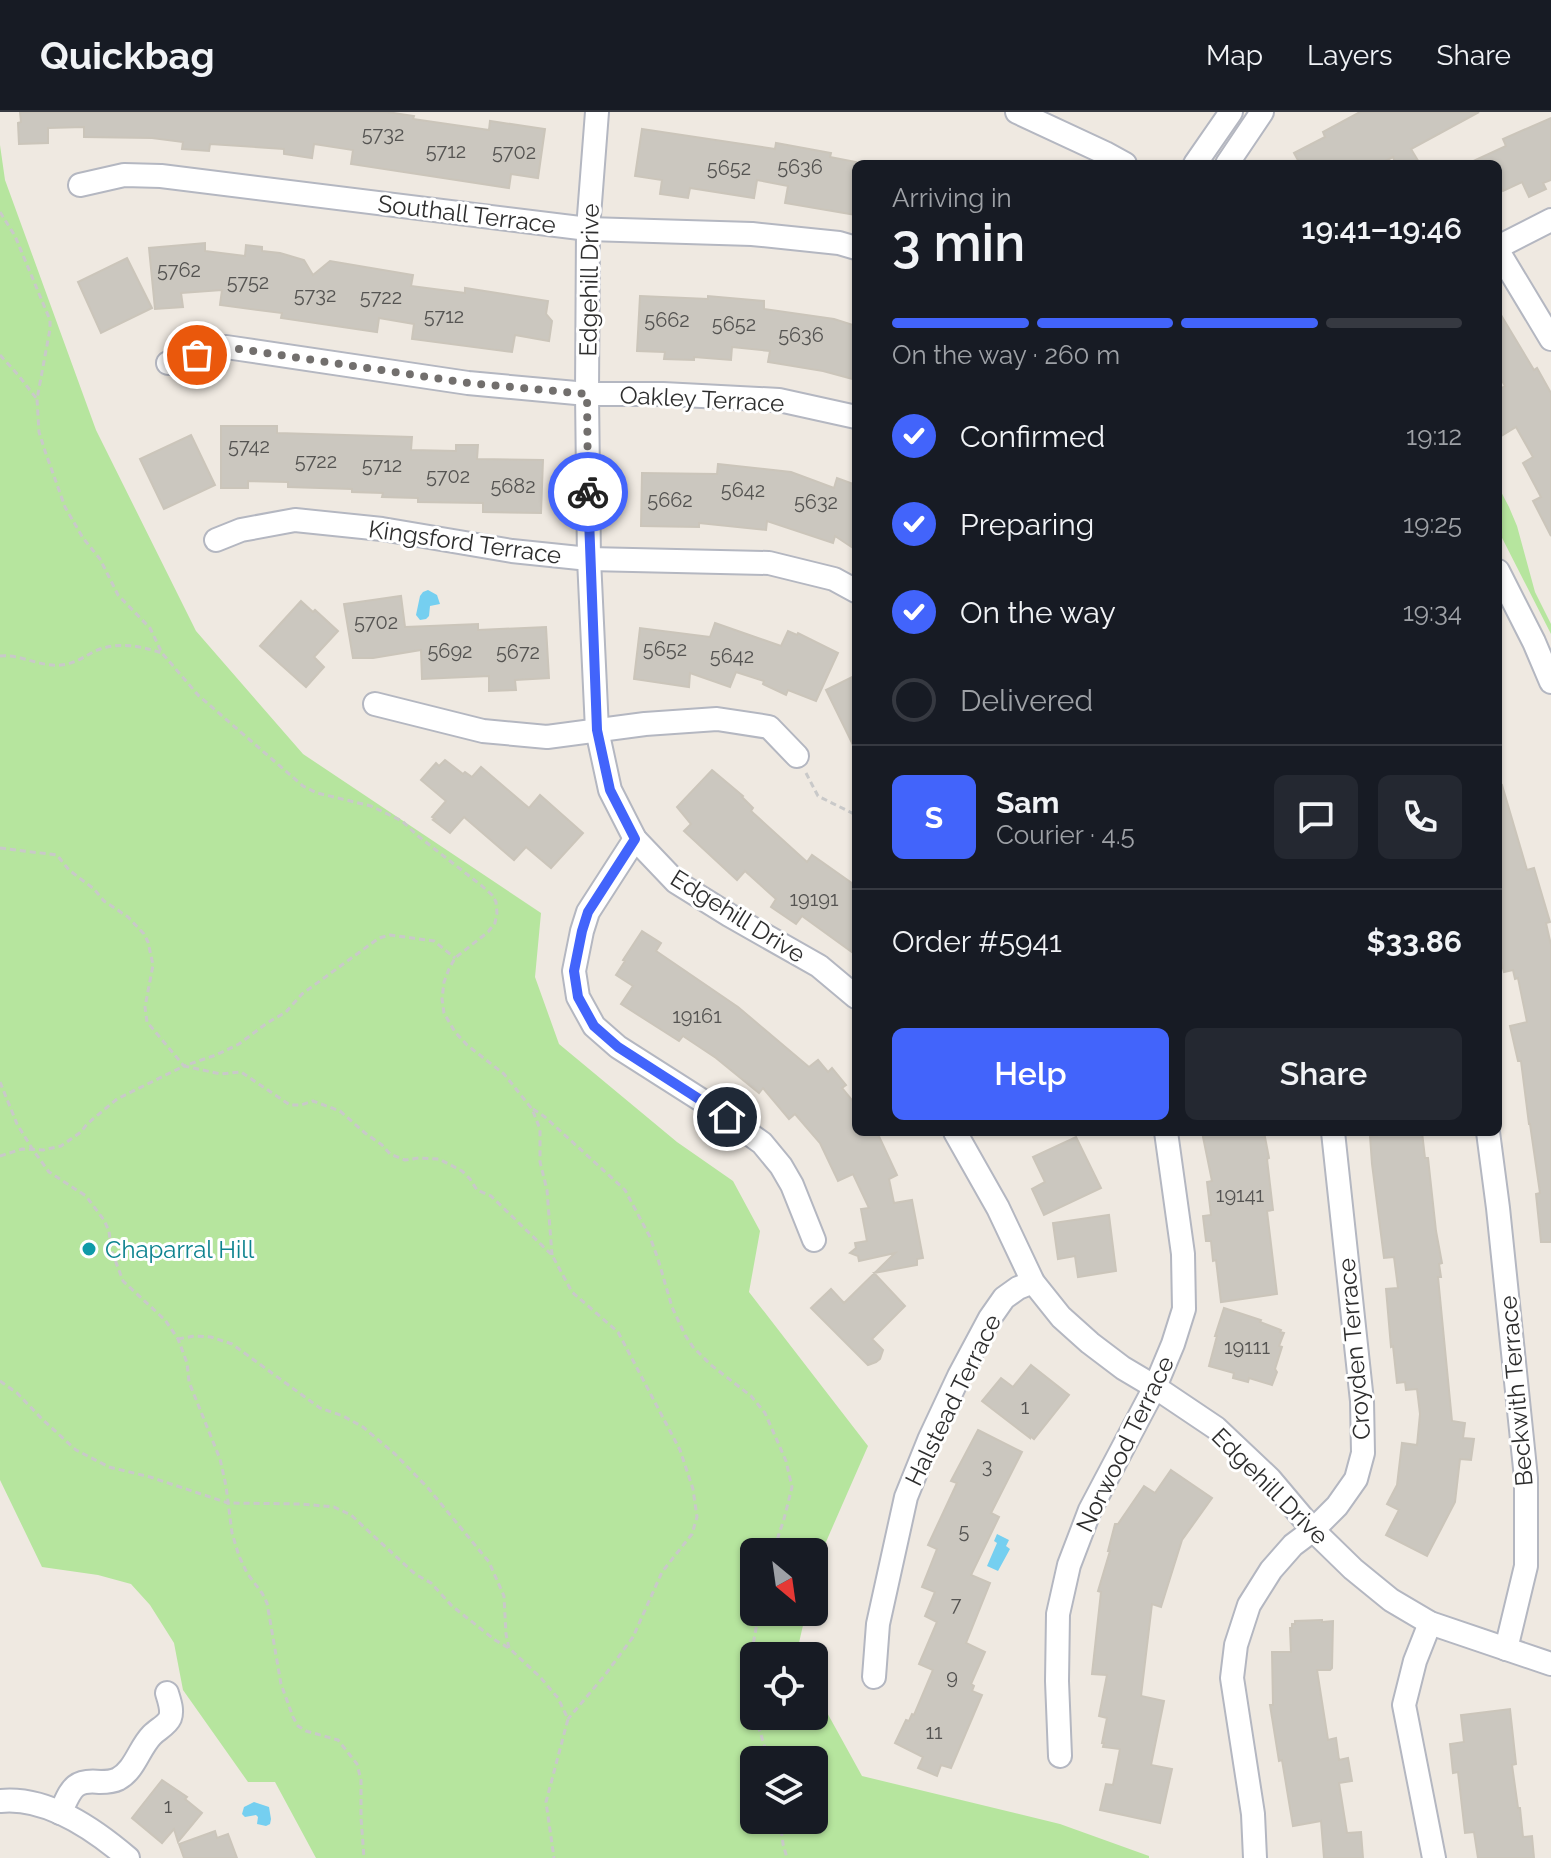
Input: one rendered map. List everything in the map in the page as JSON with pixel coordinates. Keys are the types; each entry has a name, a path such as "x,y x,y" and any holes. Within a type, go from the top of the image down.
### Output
{"street":[{"name":"Edgehill Drive","path":"597,112 588,229 589,559 597,730 610,790 635,839 676,882 819,966 852,994"},
{"path":"1017,112 1118,160"},
{"path":"1198,160 1231,112"},
{"path":"1230,160 1262,112"},
{"name":"Southall Terrace","path":"80,185 124,175 161,176 588,229 752,234 852,247"},
{"path":"1502,247 1551,220"},
{"path":"1502,256 1551,339"},
{"name":"Oakley Terrace","path":"168,363 226,347 468,383 587,394 779,400 852,416"},
{"name":"Kingsford Terrace","path":"216,540 241,530 295,520 382,529 512,551 589,559 769,563 834,579 852,589"},
{"path":"1502,579 1551,682"},
{"path":"375,704 483,731 547,737 717,719 769,727 797,756"},
{"path":"635,839 588,912 574,971 578,997 594,1026 618,1047 762,1143 792,1185 814,1240"},
{"name":"Edgehill Drive","path":"957,1136 998,1208 1033,1282 1061,1317 1090,1343 1216,1428 1270,1479 1313,1530 1391,1600 1430,1623 1551,1664"},
{"name":"Norwood Terrace","path":"1060,1756 1058,1614 1069,1565 1090,1510 1155,1387 1184,1309 1183,1254 1167,1136"},
{"name":"Croyden Terrace","path":"1255,1858 1253,1814 1232,1678 1236,1645 1249,1605 1271,1570 1293,1545 1337,1506 1356,1479 1363,1453 1362,1401 1333,1136"},
{"name":"Beckwith Terrace","path":"1489,1136 1526,1478 1526,1566 1506,1649"},
{"name":"Halstead Terrace","path":"874,1677 878,1624 906,1497 959,1376 990,1318 1004,1298 1033,1282"},
{"path":"1430,1623 1415,1661 1404,1705 1434,1858"},
{"path":"60,1813 70,1792 80,1782 114,1781 129,1769 146,1742 171,1717 167,1693"},
{"path":"0,1801 36,1803 70,1817 128,1858"}],"path":[{"path":"0,212 15,236 50,320 37,399 39,432 65,507 100,559 118,595 150,628 162,653 198,695 303,786 317,793 389,813 492,895 496,902 495,923 455,958 444,982 442,999 448,1022 467,1045 504,1074 532,1109 540,1129 540,1162 547,1190 552,1255"},
{"path":"0,355 37,399"},
{"path":"0,656 10,655 52,666 75,662 101,649 122,645 162,653"},
{"path":"797,756 818,796 852,813"},
{"path":"0,848 57,855 104,901 139,927 148,942 153,965 145,1007 147,1022 184,1066 221,1074 241,1072 290,1105 313,1101 340,1111 390,1154 405,1160 439,1159 462,1171 477,1190 491,1196 552,1255 572,1292 618,1332 680,1450 693,1489 697,1517 692,1534 662,1572 633,1637 568,1719 546,1802 554,1858"},
{"path":"0,1156 22,1149 61,1146 72,1140 117,1099 184,1066 239,1044 286,1012 302,994 379,938 390,935 434,941 455,958"},
{"path":"0,1082 17,1124 49,1172 75,1188 92,1203 104,1220 123,1281 165,1320 178,1339 187,1363 189,1382 220,1459 232,1533 239,1556 267,1603 281,1684 293,1717 298,1726 306,1731 338,1740 357,1764 361,1780 364,1858"},
{"path":"532,1109 545,1117 625,1190 650,1237 672,1307 685,1335 711,1365 751,1396 765,1413 786,1461 792,1487 778,1538"},
{"path":"178,1339 211,1337 232,1344 320,1408 343,1416 380,1440 428,1488 489,1562 504,1596 509,1648"},
{"path":"0,1381 17,1393 76,1450 109,1467 228,1503 334,1507 351,1515 415,1574 431,1583 452,1606 509,1648 540,1677 558,1698 568,1719"},
{"path":"782,1834 787,1858"}],"green space":[{"path":"0,145 5,180 96,430 196,631 303,754 541,913 535,977 559,1044 677,1142 733,1181 760,1231 749,1292 868,1446 828,1538 740,1538 740,1626 803,1626 799,1642 740,1642 740,1730 828,1730 828,1714 862,1776 1060,1824 1149,1858 316,1858 275,1782 248,1782 183,1690 174,1643 150,1605 131,1584 98,1575 42,1567 0,1480"},
{"path":"1502,494 1517,526 1535,592 1551,624 1551,634 1502,538"}],"water":[{"path":"428,590 437,595 440,604 430,606 429,616 420,620 416,615 420,596"},
{"path":"997,1534 1009,1540 1006,1546 1010,1549 998,1571 987,1566 997,1543 994,1541"},
{"path":"254,1802 269,1807 270,1824 257,1824 256,1815 245,1817 242,1814 244,1807"}],"building":[{"path":"20,112 387,112 489,130 490,121 545,129 538,178 511,174 509,188 351,164 353,150 314,144 312,158 284,154 284,149 210,144 209,151 182,149 183,142 152,138 84,137 84,127 48,128 48,143 19,144"},
{"path":"1360,112 1479,112 1411,149 1418,160 1394,160 1393,157 1387,160 1298,160 1294,153 1325,137 1323,132"},
{"path":"1551,118 1551,180 1543,183 1546,189 1529,197 1522,182 1503,191 1502,160 1476,160 1506,146 1503,139"},
{"path":"642,129 775,149 776,143 831,153 830,157 852,161 852,214 785,203 788,186 757,180 754,198 690,188 688,198 660,194 662,180 635,176"},
{"path":"205,243 205,251 245,256 246,245 262,247 262,251 304,260 313,275 330,261 413,275 411,286 465,293 465,288 548,301 546,314 552,321 549,341 515,335 512,352 412,339 414,324 379,318 377,332 281,318 282,313 220,305 222,290 181,293 183,307 155,309 149,248"},
{"path":"127,258 152,308 101,333 78,282"},
{"path":"640,296 708,299 708,296 764,301 764,309 834,319 852,325 852,379 768,362 770,351 732,347 731,360 694,357 694,360 664,359 665,352 637,351"},
{"path":"1502,317 1551,393 1551,536 1533,501 1541,497 1523,463 1533,457 1516,427 1502,436 1502,388 1505,386 1502,381"},
{"path":"221,426 277,426 277,433 412,437 411,450 456,451 456,445 478,445 477,459 543,460 541,513 483,512 483,503 418,502 418,498 382,497 383,493 352,492 352,489 288,487 288,482 248,481 248,488 221,488"},
{"path":"191,435 215,485 164,509 140,459"},
{"path":"718,464 791,472 834,488 837,478 852,484 852,547 835,536 833,543 767,521 766,530 699,523 699,527 641,526 642,473 717,474"},
{"path":"401,596 405,627 478,624 478,630 546,627 549,678 515,680 516,690 489,691 489,676 422,679 421,650 353,658 344,604"},
{"path":"301,601 338,631 314,657 324,667 306,687 260,646"},
{"path":"715,623 781,646 788,631 798,633 838,653 816,701 788,690 786,695 763,684 764,681 736,672 730,687 690,673 689,687 634,679 640,628 710,637"},
{"path":"852,677 852,743 826,690"},
{"path":"445,760 472,777 481,767 529,808 540,795 583,833 551,868 526,847 514,860 464,817 450,833 432,817 446,801 421,780 436,763 439,766"},
{"path":"712,770 743,796 753,808 751,811 807,862 812,855 852,883 852,952 802,916 796,924 771,907 776,899 745,871 737,880 684,831 691,824 677,807"},
{"path":"1502,785 1527,870 1534,868 1550,922 1546,923 1551,945 1551,1242 1541,1242 1536,1194 1540,1193 1521,1061 1518,1061 1510,1026 1527,1022 1518,978 1515,979 1513,970 1504,972"},
{"path":"642,931 661,943 656,951 738,1007 809,1067 818,1060 828,1072 832,1068 846,1085 842,1088 852,1100 852,1136 879,1136 897,1175 889,1179 894,1203 912,1200 923,1258 917,1259 917,1265 875,1273 895,1253 859,1261 858,1256 850,1253 856,1248 855,1243 867,1241 861,1209 869,1208 853,1174 838,1181 820,1143 795,1114 789,1119 763,1088 759,1093 683,1036 679,1041 621,1004 633,986 616,975"},
{"path":"1203,1136 1265,1136 1273,1210 1267,1211 1277,1294 1221,1302 1216,1260 1213,1261 1211,1241 1206,1241 1203,1216 1211,1215 1207,1182 1212,1181"},
{"path":"1370,1136 1422,1136 1442,1263 1439,1264 1441,1277 1438,1277 1452,1421 1465,1423 1463,1438 1474,1439 1471,1460 1460,1459 1455,1502 1427,1556 1386,1535 1399,1510 1387,1504 1397,1485 1402,1443 1417,1445 1420,1414 1417,1389 1406,1390 1405,1382 1397,1383 1386,1289 1398,1288 1394,1257 1384,1258"},
{"path":"1076,1137 1101,1188 1044,1215 1032,1189 1045,1182 1033,1157"},
{"path":"1109,1215 1116,1271 1078,1277 1075,1256 1058,1259 1053,1223"},
{"path":"874,1273 905,1306 872,1339 883,1350 880,1359 868,1365 811,1308 831,1289 844,1303"},
{"path":"1224,1308 1261,1320 1284,1333 1272,1385 1249,1378 1248,1382 1233,1378 1234,1373 1209,1366"},
{"path":"1031,1365 1069,1395 1034,1439 982,1401 1001,1378 1013,1387"},
{"path":"978,1430 1022,1452 991,1513 999,1517 971,1575 990,1583 966,1643 985,1652 971,1684 974,1686 972,1691 982,1695 951,1768 941,1765 937,1776 918,1768 923,1757 895,1743 906,1720 909,1721 914,1715 933,1670 919,1664 937,1622 925,1616 935,1592 922,1587 937,1549 928,1545 957,1483 951,1481"},
{"path":"1171,1470 1212,1498 1182,1540 1161,1607 1152,1604 1141,1696 1164,1701 1151,1765 1172,1769 1160,1823 1100,1810 1106,1784 1113,1785 1120,1749 1103,1747 1107,1718 1099,1716 1107,1675 1092,1674 1101,1592 1098,1591 1115,1524 1144,1486 1155,1493"},
{"path":"1295,1621 1333,1621 1332,1668 1317,1670 1328,1740 1336,1738 1339,1760 1348,1758 1352,1781 1339,1783 1347,1833 1361,1832 1363,1858 1324,1858 1321,1821 1293,1826 1282,1760 1279,1761 1270,1705 1273,1705 1272,1652 1291,1652 1290,1628"},
{"path":"1510,1709 1516,1764 1512,1765 1518,1808 1523,1837 1532,1836 1534,1858 1478,1858 1474,1832 1465,1833 1458,1772 1453,1773 1450,1744 1464,1742 1461,1715"},
{"path":"162,1780 187,1797 185,1799 202,1813 178,1842 174,1829 162,1843 132,1818"},
{"path":"215,1831 217,1838 228,1834 237,1858 184,1858 179,1844"}],"way so far":[{"path":"197,355 226,347 468,383 587,394 588,492"}],"place":[{"name":"Chaparral Hill","path":"89,1249"}],"route":[{"path":"588,492 597,730 610,790 635,839 588,912 574,971 578,997 594,1026 618,1047 727,1117"}]}
